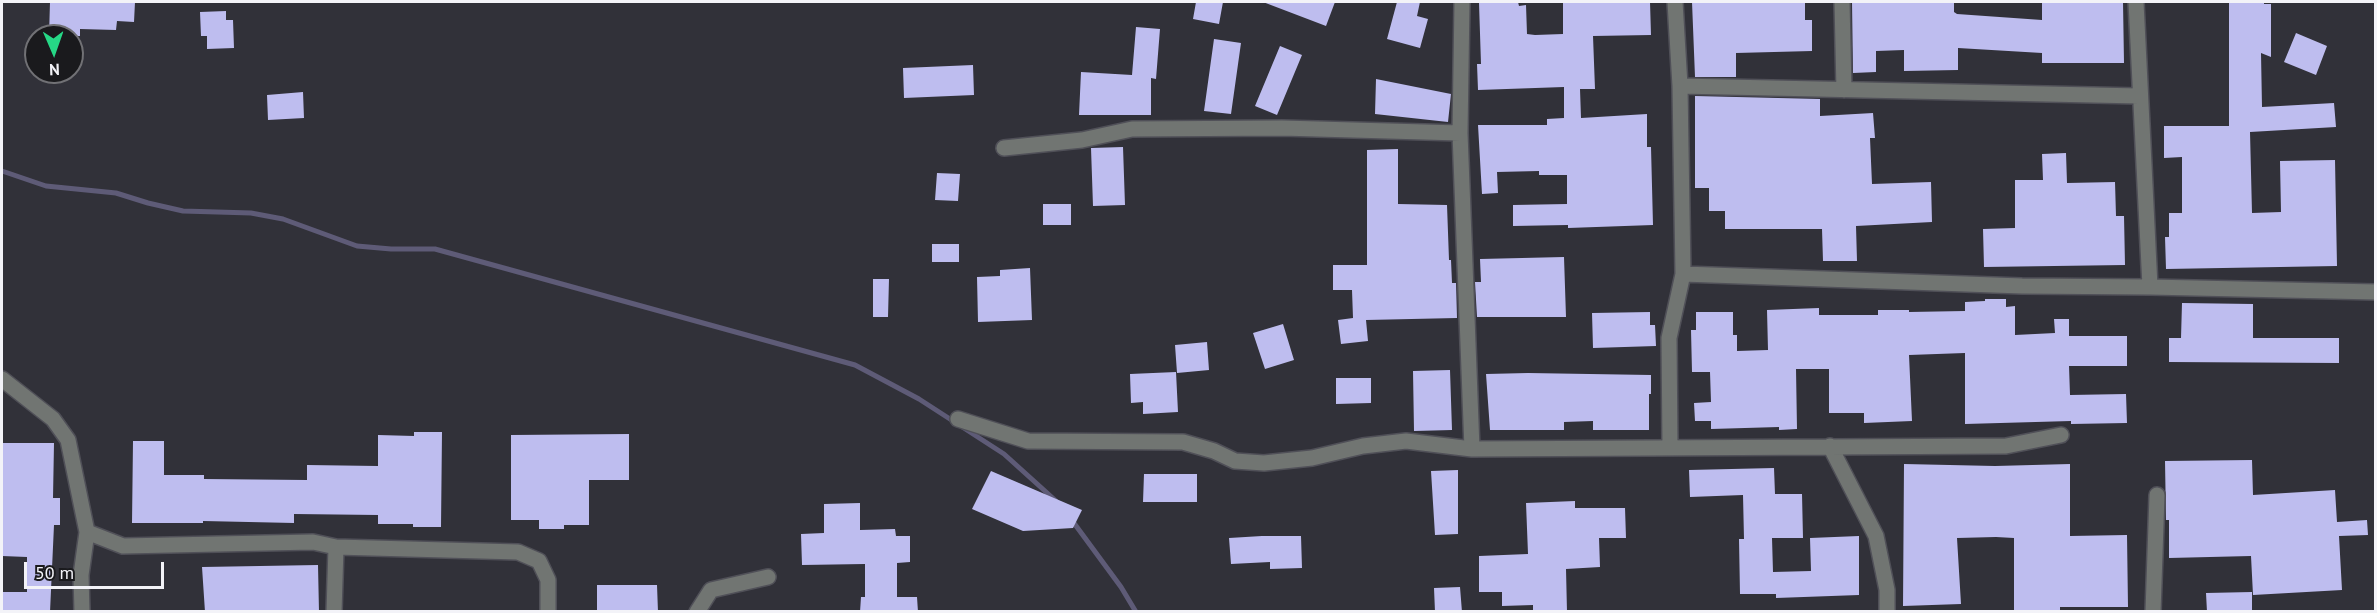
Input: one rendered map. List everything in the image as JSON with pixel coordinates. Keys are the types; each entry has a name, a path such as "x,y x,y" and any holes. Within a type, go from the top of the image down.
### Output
{"street":[{"path":"1462,2 1460,133 1472,449"},
{"path":"1670,447 1669,338 1683,274 1680,86 1675,2"},
{"path":"1842,2 1844,90"},
{"path":"2136,2 2150,287"},
{"path":"1680,86 2139,96"},
{"path":"1004,148 1082,140 1131,129 1282,128 1460,133"},
{"path":"1683,274 2022,286 2376,292"},
{"path":"2,379 53,419 68,440 87,532 81,575 82,612"},
{"path":"958,419 1028,441 1183,442 1214,451 1235,461 1264,463 1312,458 1363,446 1406,441 1472,449 2006,446 2061,435"},
{"path":"1830,446 1875,537 1887,590 1887,612"},
{"path":"2153,612 2157,495"},
{"path":"87,532 123,546 313,542 336,548 518,552 539,561 548,580 548,612"},
{"path":"333,612 336,548"},
{"path":"697,612 711,590 768,577"}],"building":[{"path":"50,2 135,2 134,22 117,21 116,30 84,29 84,24 49,24"},
{"path":"1196,2 1223,2 1219,24 1193,19"},
{"path":"1263,2 1335,2 1326,26"},
{"path":"1397,2 1420,2 1417,16 1428,19 1420,48 1387,39"},
{"path":"1518,2 1519,6 1526,5 1527,34 1535,35 1563,34 1563,2 1650,2 1651,35 1593,36 1595,89 1580,89 1581,118 1647,114 1647,147 1651,147 1653,225 1568,228 1568,225 1513,226 1513,205 1567,204 1567,175 1539,175 1539,171 1497,172 1498,193 1482,194 1478,125 1547,125 1547,119 1564,118 1564,87 1478,90 1477,64 1481,64 1479,3"},
{"path":"1692,2 1805,2 1805,20 1812,20 1812,51 1736,53 1736,77 1695,77"},
{"path":"1852,2 1954,2 1954,12 1957,14 2042,20 2042,2 2123,2 2124,63 2042,63 2042,53 1958,48 1958,70 1904,71 1904,50 1876,51 1876,72 1853,73"},
{"path":"2229,2 2271,4 2271,57 2261,53 2262,107 2334,103 2336,127 2250,132 2252,213 2281,212 2280,161 2335,160 2337,266 2166,269 2165,237 2169,237 2169,213 2182,213 2182,157 2164,158 2164,126 2229,126"},
{"path":"226,11 226,20 233,20 234,48 207,49 207,36 201,36 200,12"},
{"path":"1136,27 1160,29 1156,79 1151,78 1151,115 1079,115 1081,72 1132,75"},
{"path":"2296,33 2327,46 2316,75 2284,62"},
{"path":"1214,39 1241,43 1231,114 1204,111"},
{"path":"1280,46 1302,55 1277,115 1255,106"},
{"path":"973,65 974,95 904,98 903,68"},
{"path":"1376,79 1451,94 1448,122 1375,114"},
{"path":"303,92 304,118 268,120 267,95"},
{"path":"1695,96 1820,99 1820,116 1873,113 1875,138 1870,138 1872,184 1931,182 1932,222 1856,226 1857,261 1823,261 1822,229 1725,229 1725,211 1709,211 1709,188 1695,188"},
{"path":"1123,147 1125,205 1093,206 1091,148"},
{"path":"1398,149 1398,204 1447,205 1449,260 1451,260 1452,283 1456,283 1457,318 1366,320 1368,341 1341,344 1338,320 1353,318 1352,290 1333,290 1333,265 1367,265 1367,150"},
{"path":"2066,153 2067,183 2115,182 2116,216 2124,216 2125,265 1984,267 1983,229 2015,228 2015,180 2043,180 2042,154"},
{"path":"937,173 960,174 958,201 935,200"},
{"path":"1043,204 1071,204 1071,225 1043,225"},
{"path":"932,244 959,244 959,262 932,262"},
{"path":"1564,257 1566,317 1477,317 1475,282 1481,282 1480,259"},
{"path":"1030,268 1032,320 978,322 977,277 1000,276 1000,270"},
{"path":"873,279 889,279 888,317 873,317"},
{"path":"1985,299 2006,299 2006,307 2015,306 2015,335 2055,333 2054,319 2069,319 2069,336 2127,336 2127,366 2069,366 2070,395 2126,394 2127,423 2071,424 2071,421 1965,424 1965,353 1909,355 1912,421 1864,423 1864,413 1829,413 1829,369 1796,369 1797,429 1779,430 1779,427 1711,429 1711,421 1695,421 1694,403 1711,402 1710,372 1692,372 1691,330 1696,330 1696,312 1733,312 1733,335 1737,335 1737,351 1768,350 1767,310 1819,308 1819,315 1878,315 1878,310 1965,311 1965,302 1985,301"},
{"path":"2182,303 2253,304 2253,338 2339,338 2339,363 2169,362 2169,338 2181,338"},
{"path":"1650,312 1650,325 1655,325 1656,346 1593,348 1592,313"},
{"path":"1283,324 1294,360 1265,369 1253,333"},
{"path":"1207,342 1209,370 1177,373 1175,345"},
{"path":"1450,370 1452,430 1414,431 1413,371"},
{"path":"1176,372 1178,412 1143,414 1143,402 1131,403 1130,374"},
{"path":"1486,374 1651,375 1649,430 1593,430 1593,421 1564,422 1564,430 1490,430"},
{"path":"1336,378 1371,378 1371,403 1336,404"},
{"path":"414,432 442,432 441,527 378,524 378,515 294,514 294,523 203,521 203,523 132,523 133,441 164,441 164,475 204,475 204,479 307,480 307,465 378,466 378,435 414,436"},
{"path":"629,434 629,480 589,480 589,525 564,525 564,529 539,529 539,520 511,520 511,435"},
{"path":"2,443 54,443 53,498 60,498 60,525 54,525 50,612 2,612 2,592 27,592 27,557 2,556"},
{"path":"2252,460 2253,495 2335,490 2337,522 2367,520 2368,535 2339,536 2342,590 2253,595 2251,556 2169,558 2165,461"},
{"path":"1904,464 1995,466 2070,464 2070,536 2127,535 2128,607 2060,607 2060,610 2014,611 2014,538 1996,537 1957,538 1961,604 1903,606"},
{"path":"1774,468 1775,494 1802,494 1803,538 1772,538 1773,572 1811,571 1810,538 1859,536 1859,595 1776,598 1776,594 1740,594 1739,539 1744,539 1743,495 1690,497 1689,470"},
{"path":"1458,470 1458,534 1435,535 1431,471"},
{"path":"991,471 1082,510 1073,528 1023,531 972,509"},
{"path":"1144,474 1197,474 1197,502 1143,502"},
{"path":"1575,501 1575,508 1625,508 1626,538 1599,538 1600,567 1566,569 1567,612 1533,612 1533,605 1502,606 1502,592 1479,592 1479,556 1528,554 1526,503"},
{"path":"860,503 860,530 895,529 896,536 910,536 910,562 897,563 897,597 917,597 918,612 860,612 861,597 865,597 865,564 802,565 801,534 824,533 824,504"},
{"path":"1301,536 1302,568 1270,569 1270,562 1231,564 1229,538"},
{"path":"318,565 319,612 205,612 202,567"},
{"path":"597,585 657,585 658,612 597,612"},
{"path":"1460,587 1462,612 1435,612 1434,588"},
{"path":"2252,592 2252,612 2207,612 2206,593"}],"waterway":[{"path":"2,171 46,186 116,193 183,211 251,213 283,219 357,246 435,249 855,365 919,399 1004,454 1056,501"},
{"path":"1071,519 1121,587 1136,612"}]}
